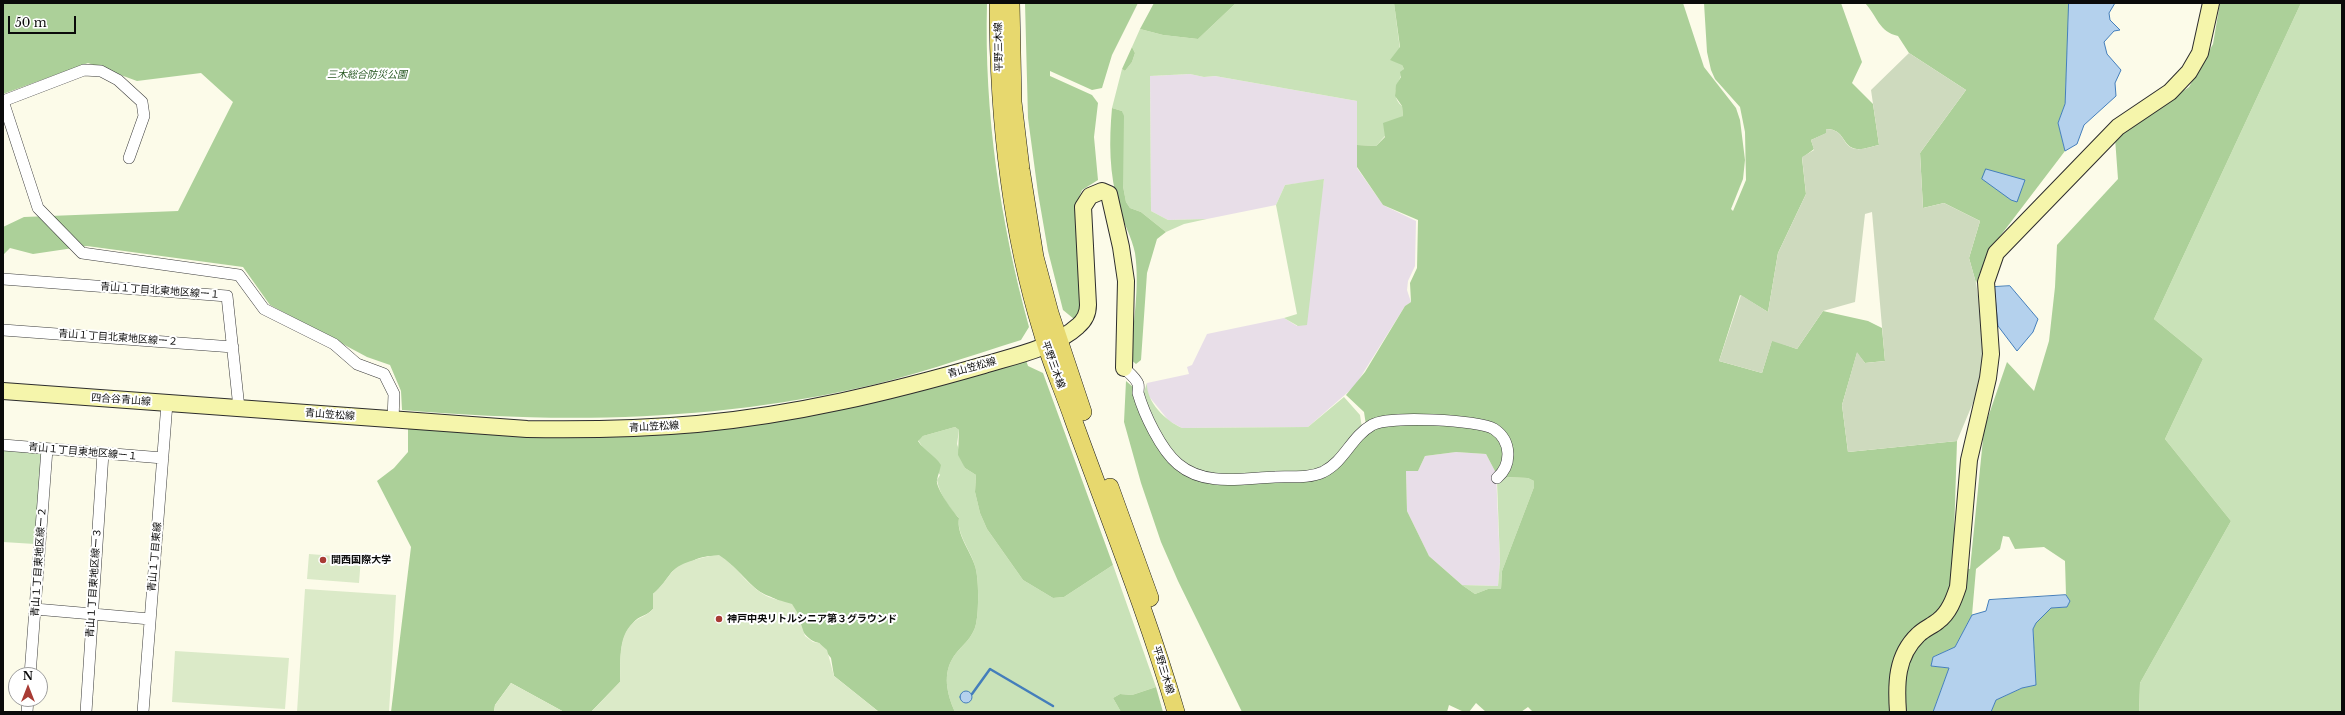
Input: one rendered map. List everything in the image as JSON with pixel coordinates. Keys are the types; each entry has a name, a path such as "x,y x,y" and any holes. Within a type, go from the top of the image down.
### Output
{"main road":[{"name":"平野三木線","path":"998,3 1000,89 1010,188 1023,259 1153,638 1176,712"},
{"name":"平野三木線","path":"1011,3 1013,102 1021,169 1035,257 1052,341 1139,564 1186,712"}],"street":[{"path":"1898,712 1897,676 1905,653 1917,635 1943,617 1953,601 1958,587 1969,460 1988,378 1991,354 1986,282 1996,253 2118,127 2170,92 2189,72 2200,53 2211,3"},
{"path":"129,158 144,116 142,102 118,80 101,71 84,70 3,101 38,208 82,253 239,275 264,309 334,344 356,364 384,374 394,394 393,420"},
{"name":"青山笠松線","path":"239,408 393,420 555,430 698,424 786,412 856,399 946,376 1023,353 1052,341 1078,327 1087,314 1089,299 1083,207 1094,194 1106,191 1110,198 1125,272 1127,305 1124,368"},
{"name":"青山１丁目北東地区線ー１","path":"3,279 227,296 239,408"},
{"name":"青山１丁目北東地区線ー２","path":"3,330 233,347"},
{"path":"1124,368 1138,384 1138,392 1145,410 1167,452 1182,467 1206,476 1238,480 1320,474 1339,461 1360,434 1373,424 1390,419 1404,419 1465,423 1494,429 1505,441 1508,453 1505,469 1497,478"},
{"name":"四合谷青山線","path":"3,392 239,408"},
{"name":"青山１丁目東線","path":"143,712 167,403"},
{"name":"青山１丁目東地区線ー１","path":"3,445 163,458"},
{"name":"青山１丁目東地区線ー２","path":"31,667 47,449"},
{"name":"青山１丁目東地区線ー３","path":"86,712 103,454"},
{"path":"35,609 150,619"}],"shaded area":[{"path":"1190,74 1204,77 1215,76 1357,101 1357,168 1383,205 1416,221 1415,266 1408,281 1407,290 1411,302 1405,306 1355,386 1308,427 1182,428 1169,421 1147,394 1147,383 1189,374 1187,367 1192,365 1207,334 1284,318 1297,326 1324,180 1285,185 1276,205 1207,219 1168,220 1151,211 1150,76"},
{"path":"1456,452 1486,454 1496,473 1500,562 1498,586 1462,585 1429,556 1407,511 1406,471 1418,471 1425,456"}],"green space":[{"name":"三木総合防災公園","path":"3,3 987,3 988,85 996,166 1010,247 1029,327 1021,340 896,379 797,400 741,408 685,414 573,418 516,417 402,410 401,391 390,365 367,357 270,305 243,267 87,246 33,254 10,248 3,255 3,227 24,217 178,211 233,102 201,73 137,81 88,63 3,94"},
{"path":"1025,3 1138,3 1112,55 1102,88 1092,90 1050,71 1050,76 1092,95 1098,103 1094,137 1098,180 1082,190 1075,207 1081,267 1080,312 1074,319 1063,310 1048,251 1038,193 1028,118"},
{"path":"1154,3 1236,3 1198,39 1163,35 1140,29"},
{"path":"1236,3 1394,3 1402,65 1404,69 1396,88 1396,97 1402,106 1403,116 1376,146 1357,145 1357,101 1215,76 1204,77 1190,74 1150,76 1151,211 1168,220 1207,219 1184,224 1166,232 1141,212 1130,208 1126,202 1123,186 1123,116 1122,111 1112,108 1122,69 1125,71 1132,62 1135,53 1132,47 1140,29 1163,35 1198,39"},
{"path":"1394,3 1683,3 1704,67 1736,108 1740,120 1745,160 1743,179 1731,209 1733,211 1746,180 1745,132 1740,107 1715,79 1711,70 1707,52 1704,3 1841,3 1862,62 1852,83 1873,104 1879,145 1862,149 1852,148 1837,132 1826,129 1827,133 1811,140 1814,149 1802,158 1806,194 1778,253 1768,312 1740,295 1719,361 1762,373 1772,340 1797,349 1823,311 1868,321 1882,328 1885,361 1865,363 1857,353 1842,405 1848,452 1957,441 1953,567 1970,569 1984,429 2007,362 2034,391 2049,341 2055,287 2057,245 2118,179 2115,138 2189,87 2213,44 2220,3 2301,3 2154,319 2203,359 2165,439 2231,521 2140,683 2139,712 1991,712 1996,700 2022,688 2036,685 2033,629 2036,623 2051,608 2067,607 2070,601 2066,595 2065,561 2044,547 2015,549 2009,537 2003,536 2000,549 1976,569 1972,615 1955,647 1933,657 1931,666 1949,668 1933,712 1533,712 1528,707 1521,712 1486,712 1476,703 1469,712 1464,712 1449,705 1447,712 1242,712 1178,581 1161,542 1141,483 1124,422 1126,381 1133,387 1151,433 1167,458 1181,470 1197,477 1215,481 1253,483 1308,479 1323,475 1334,469 1342,462 1360,437 1368,430 1378,425 1387,423 1449,423 1478,427 1493,432 1501,440 1505,453 1502,465 1496,473 1486,454 1456,452 1425,456 1418,471 1406,471 1407,511 1429,556 1462,585 1475,594 1488,589 1501,589 1502,571 1534,487 1534,481 1528,478 1505,477 1511,461 1511,449 1505,435 1491,424 1411,415 1381,418 1366,425 1364,412 1346,395 1365,372 1405,306 1411,302 1410,283 1417,268 1418,220 1383,205 1357,167 1357,145 1376,146 1385,137 1383,123 1403,116 1402,106 1395,96 1396,85 1401,77 1400,72 1404,69 1402,65 1390,60 1400,47"},
{"path":"1865,3 2069,3 2065,104 2058,123 2065,151 1988,252 1976,283 1969,258 1980,221 1944,203 1923,208 1920,153 1966,90 1909,53 1898,36 1882,27"},
{"path":"2301,3 2342,3 2342,712 2139,712 2140,683 2231,521 2165,439 2203,359 2154,319"},
{"path":"1132,47 1135,53 1132,62 1125,71 1122,69"},
{"path":"1909,53 1966,90 1920,153 1923,208 1944,203 1980,221 1969,258 1976,283 1986,345 1980,386 1957,441 1848,452 1842,405 1857,352 1865,363 1885,361 1872,212 1865,214 1855,302 1823,311 1797,349 1772,341 1762,373 1719,361 1741,295 1768,312 1778,253 1806,194 1802,157 1814,150 1811,140 1826,133 1826,129 1837,132 1851,148 1862,149 1879,145 1871,90"},
{"path":"1112,108 1122,111 1124,116 1123,186 1126,202 1130,208 1141,212 1166,232 1157,239 1147,273 1141,360 1136,364 1130,359 1136,306 1137,279 1135,253 1121,213 1113,182 1110,145"},
{"path":"1324,179 1307,325 1298,326 1284,318 1297,314 1276,205 1285,185"},
{"path":"1026,360 1028,366 1043,373 1113,565 1064,597 1053,598 1023,580 987,529 980,513 975,492 976,475 965,468 958,455 959,430 955,427 923,436 918,441 923,448 936,458 941,465 937,483 945,499 959,518 961,536 973,560 977,578 978,611 975,629 954,656 948,670 948,691 955,712 879,712 834,676 831,658 819,643 809,638 805,634 781,602 760,592 725,561 717,557 709,556 699,558 674,570 653,594 653,609 635,621 628,629 625,636 621,651 620,682 591,712 564,712 511,683 495,705 494,712 391,712 411,547 377,481 394,468 408,452 408,427 507,434 851,406 948,384"},
{"path":"1147,383 1153,404 1170,421 1182,428 1308,427 1344,397 1360,415 1362,428 1344,451 1318,471 1225,476 1195,470 1183,463 1164,441 1143,395"},
{"path":"955,427 959,430 957,444 965,468 976,475 975,492 980,513 987,529 1023,580 1053,598 1064,597 1113,565 1156,687 1132,695 1120,694 1113,698 1121,712 955,712 948,691 948,670 954,656 975,629 978,611 977,578 973,560 960,530 959,518 942,495 937,480 940,475 918,440 923,436"},
{"path":"3,450 42,453 35,544 3,542"},
{"path":"1505,477 1528,478 1534,481 1534,487 1502,571 1501,589 1488,589 1475,594 1462,585 1498,586 1500,562 1497,481"},
{"path":"309,554 361,558 359,583 307,579"},
{"path":"719,555 731,564 757,590 773,599 792,604 797,612 805,636 813,642 819,643 827,650 834,676 879,712 591,712 620,682 620,659 624,635 633,623 653,609 653,594 672,572 681,565 701,558"},
{"path":"305,589 396,595 389,712 297,712"},
{"path":"175,651 289,658 285,709 172,702"},
{"path":"511,683 564,712 494,712 495,705"},
{"path":"1156,687 1163,712 1121,712 1113,698 1120,694 1132,695"}],"water":[{"path":"2069,3 2115,3 2109,13 2110,20 2120,30 2114,31 2104,42 2107,54 2121,70 2115,83 2116,96 2084,125 2077,144 2065,151 2058,123 2065,104"},
{"path":"1986,169 2025,180 2017,202 2011,200 1982,179"},
{"path":"2010,286 2038,319 2033,332 2017,351 1998,326 1994,287"},
{"path":"2066,595 2070,601 2067,607 2051,608 2036,623 2033,629 2036,685 2022,688 1996,700 1991,712 1933,712 1949,668 1931,666 1933,657 1955,647 1972,615 1986,611 1989,600"},
{"path":"964,691 968,691 972,697 968,703 964,703 960,699 960,695"}],"waterway":[{"path":"972,694 990,669 1053,706"}],"place":[{"name":"関西国際大学","path":"323,560"},
{"name":"神戸中央リトルシニア第３グラウンド","path":"719,619"}]}
